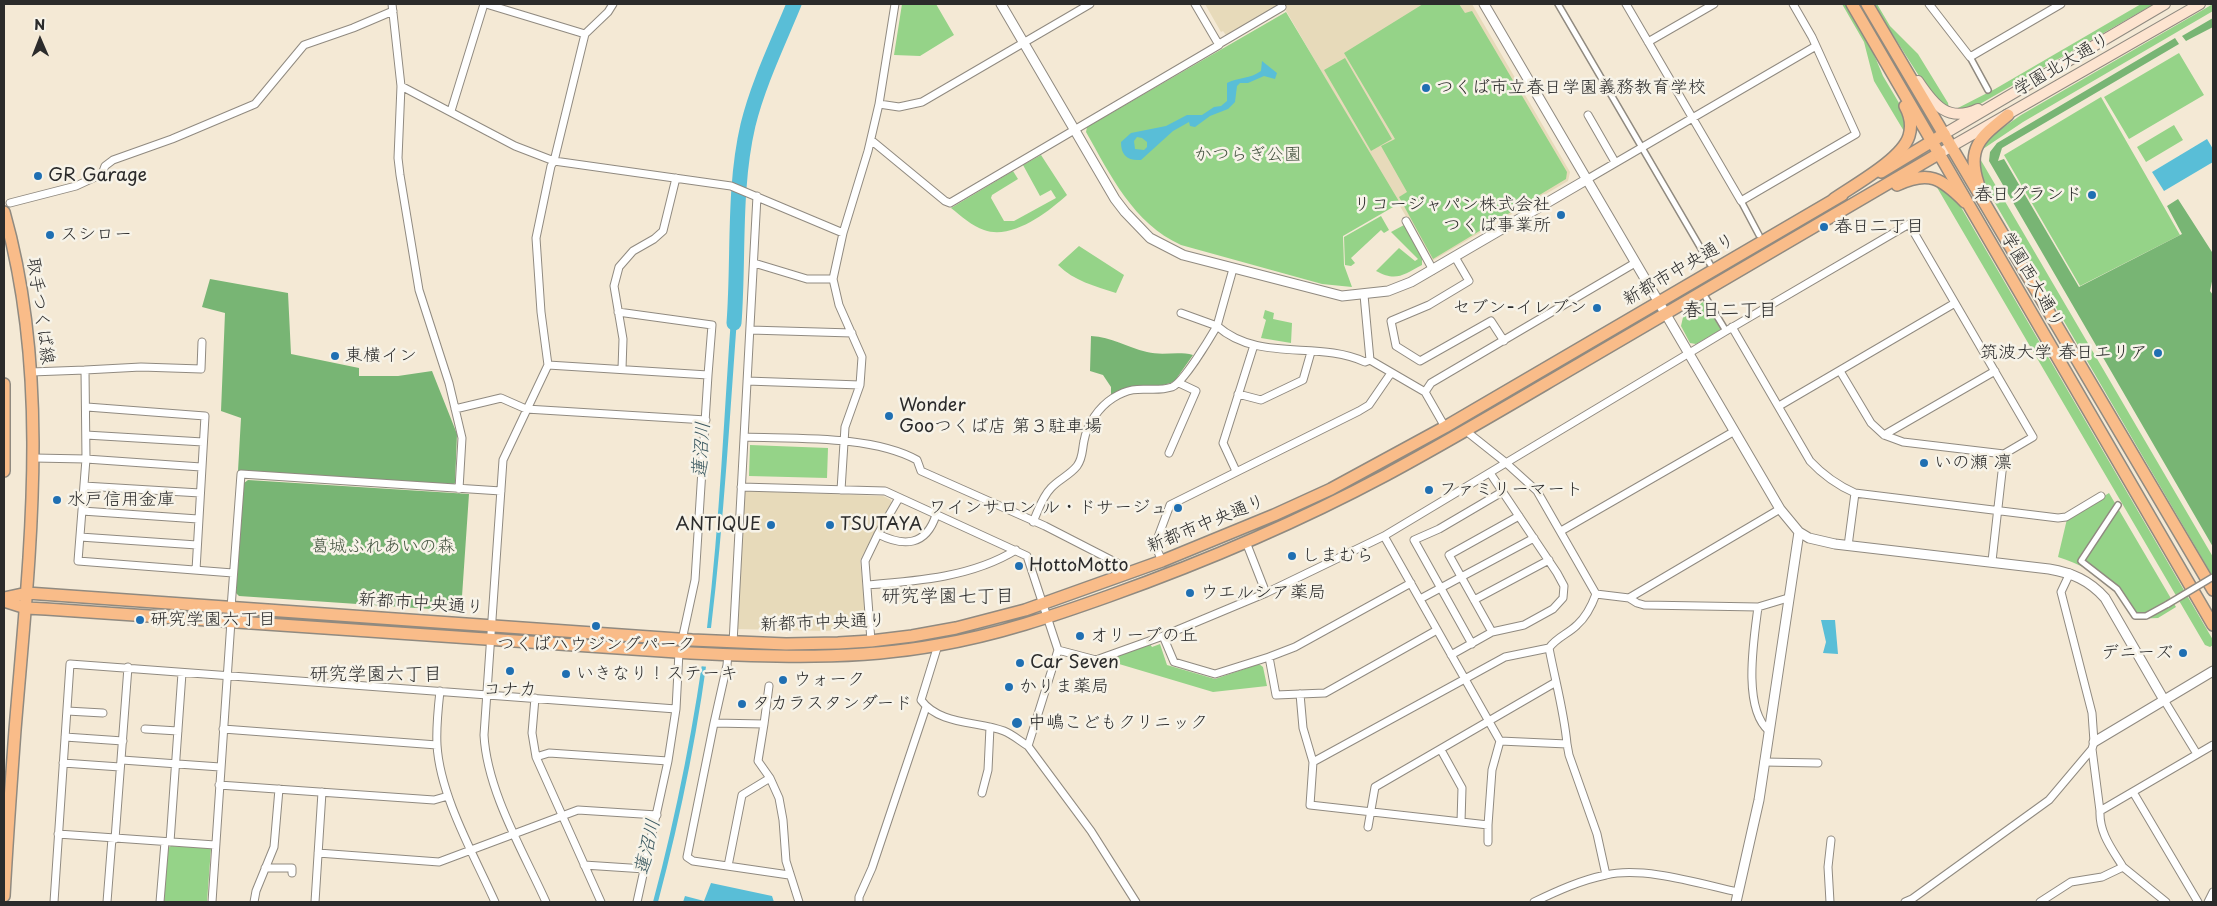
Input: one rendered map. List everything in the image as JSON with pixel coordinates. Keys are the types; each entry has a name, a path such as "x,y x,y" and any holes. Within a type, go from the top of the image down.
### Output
{"main road":[{"name":"学園西大通り","path":"1852,4 2213,625"},
{"name":"学園西大通り","path":"1867,4 2213,590"},
{"name":"学園北大通り","path":"1944,134 2164,4"},
{"name":"学園北大通り","path":"1940,153 2200,4"},
{"path":"1896,54 1909,66 1925,91 1944,112 1955,114 1972,112 2000,100"},
{"path":"1834,199 1894,157 1904,146 1909,136 1910,116 1888,76 1884,59"},
{"path":"1985,203 1974,172 1975,153 1979,141 2008,115"},
{"name":"新都市中央通り","path":"4,600 27,593 687,640 786,644 871,641 956,628 1042,604 1124,576 1265,519 1331,489 1445,427 1944,134"},
{"name":"新都市中央通り","path":"4,600 26,608 723,654 783,656 870,654 938,645 990,634 1046,618 1149,582 1246,542 1383,476 1466,430 1940,153"},
{"path":"1840,211 1917,177 1933,178 1942,182 1970,208"},
{"name":"取手つくば線","path":"4,896 15,730 26,608 34,458 31,372 18,264 7,208"},
{"path":"4,384 4,471"}],"street":[{"path":"451,111 485,4 585,34"},
{"path":"546,902 493,785 486,761 484,735 503,460 548,365 541,312 536,238 551,166 554,161 585,34 608,12 613,4"},
{"path":"841,490 845,427 860,384 862,357 839,305 833,279 843,233 871,140 879,104 895,4"},
{"path":"1001,4 1115,199 1142,230 1160,244 1183,254 1342,296 1364,295 1400,287 1433,270 1816,46"},
{"path":"879,104 899,107 922,102 1090,4"},
{"path":"1195,4 1219,44"},
{"path":"1484,4 1734,432 1780,509 1798,532 1822,542 1848,546 1992,561 2070,573 2093,586 2105,598 2197,754"},
{"path":"1558,4 1639,141 1640,148 1710,264"},
{"path":"1626,4 1759,235"},
{"path":"1648,42 1714,4"},
{"path":"1741,201 1856,134 1816,46 1792,4"},
{"path":"1929,4 1970,57 1988,90"},
{"path":"1970,57 2061,4"},
{"path":"7,208 76,186 102,174 104,166 112,160 172,139 256,104 304,45 353,28 393,7 402,86 398,158 400,175 419,290 449,383 462,438 459,489"},
{"path":"871,140 945,201 950,203 1282,7"},
{"path":"402,86 515,146 554,161 731,186 843,233"},
{"path":"1588,115 1615,162"},
{"path":"622,369 624,339 614,286 619,267 633,251 654,239 663,231 676,178"},
{"path":"733,642 757,196"},
{"path":"1406,221 1433,270"},
{"path":"1058,650 1096,660 1163,636 1266,593 1384,536 1490,473 1505,462 1909,224 2033,437 2004,454 1903,442 1884,435 1871,423 1840,371"},
{"path":"1455,257 1469,281 1429,305 1391,321 1396,346 1420,361 1491,321 1504,341"},
{"path":"754,263 807,279 833,279"},
{"path":"1424,392 1431,383 1635,263"},
{"path":"1033,522 1050,488 1078,466 1083,453 1084,440 1098,410 1113,398 1131,389 1172,387 1179,383 1217,326 1233,268"},
{"path":"1364,295 1370,360"},
{"path":"1706,298 1729,329 1779,406 1810,460 1832,481 1855,493 2058,518 2066,517 2100,496"},
{"path":"1779,406 1955,303"},
{"path":"618,312 712,325 695,580 687,640"},
{"path":"1181,313 1217,326 1235,338 1254,345 1277,350 1341,354 1365,362 1370,360 1424,392 1445,427"},
{"path":"750,330 852,333"},
{"path":"31,372 141,367 201,369 202,342"},
{"path":"1236,471 1223,444 1254,345"},
{"path":"1238,394 1261,400 1303,380 1311,352"},
{"path":"548,365 708,375"},
{"path":"85,370 87,408 86,459 78,561 233,573"},
{"path":"1884,435 1995,372"},
{"path":"1162,561 1155,545 1170,505 1369,405 1391,373"},
{"path":"747,381 860,384"},
{"path":"1169,453 1196,391 1179,383"},
{"path":"455,410 501,398 526,409 706,420"},
{"path":"87,408 205,416 196,570"},
{"path":"1466,430 1536,491 1596,594"},
{"path":"1561,531 1734,432"},
{"path":"86,435 204,442"},
{"path":"744,437 843,441 891,450 908,456 917,460 920,471 1033,522 1119,564 1124,576"},
{"path":"1992,561 2004,454"},
{"path":"34,458 86,459 202,467"},
{"path":"1451,655 1492,632 1524,625 1539,618 1553,609 1563,598 1564,586 1549,560 1490,473"},
{"path":"231,608 241,474 501,491"},
{"path":"84,486 200,493"},
{"path":"741,487 885,491 1027,556 1058,650 1028,746"},
{"path":"1472,644 1414,540 1502,492"},
{"path":"1848,546 1855,493"},
{"path":"871,641 865,561 899,498"},
{"path":"2118,504 2081,561 2117,589 2136,616 2146,616 2213,577"},
{"path":"1629,598 1780,509"},
{"path":"82,511 198,519"},
{"path":"878,534 891,540 911,542 922,538 927,533 936,515"},
{"path":"1492,632 1449,555 1520,516"},
{"path":"1736,902 1758,800 1798,532"},
{"path":"1384,536 1500,741 1492,770 1488,842"},
{"path":"80,537 197,545"},
{"path":"1420,599 1534,538"},
{"path":"1246,542 1266,593"},
{"path":"867,585 936,579 1003,558 1016,550"},
{"path":"1474,600 1549,560"},
{"path":"2070,573 2061,592 2092,713 2100,820 2104,836 2123,867 2166,902"},
{"path":"1163,636 1174,662 1215,674 1295,647 1411,583"},
{"path":"1596,594 1629,598 1637,604 1644,605 1758,607 1788,598"},
{"path":"1313,762 1505,657 1549,648 1556,640 1578,625 1590,609 1596,594"},
{"path":"1758,607 1751,667 1756,711 1761,724 1769,731"},
{"path":"212,902 214,845 231,621"},
{"path":"1269,657 1276,696 1325,693 1437,630"},
{"path":"938,645 921,700 926,707 946,718 1006,732 1028,746 1091,831 1136,902"},
{"path":"1549,648 1565,718 1569,756 1597,834 1606,874"},
{"path":"637,902 668,761 685,652"},
{"path":"723,654 728,665 714,723 687,857 693,862 789,875"},
{"path":"54,902 70,664 676,709"},
{"path":"107,902 123,741 128,667"},
{"path":"1907,902 2049,800 2093,745 2213,671"},
{"path":"160,902 176,764 182,673"},
{"path":"1368,827 1375,787 1556,682"},
{"path":"769,686 758,761 770,778 779,798 789,875 799,902"},
{"path":"440,691 437,745 448,796 495,902"},
{"path":"1300,694 1303,728 1313,762 1310,805 1488,825"},
{"path":"535,698 532,733 536,757 601,902"},
{"path":"859,902 859,897 872,868 926,707"},
{"path":"67,711 103,712"},
{"path":"714,723 764,724"},
{"path":"982,793 988,770 990,727"},
{"path":"223,729 437,745"},
{"path":"145,730 178,731"},
{"path":"65,737 123,741"},
{"path":"1500,741 1568,744"},
{"path":"2100,811 2213,745"},
{"path":"1441,750 1462,788 1461,822"},
{"path":"536,757 550,753 668,761"},
{"path":"1764,762 1818,763"},
{"path":"64,763 176,764 220,767"},
{"path":"728,866 742,795 770,778"},
{"path":"219,785 434,800 448,796"},
{"path":"254,902 256,891 276,836 279,789"},
{"path":"314,902 322,792"},
{"path":"2133,792 2198,902"},
{"path":"318,853 440,862 578,810 657,815"},
{"path":"58,834 214,845"},
{"path":"1830,902 1828,867 1831,840"},
{"path":"584,865 645,869"},
{"path":"2040,902 2071,882 2102,877 2123,867"},
{"path":"265,868 292,868 292,873"},
{"path":"1534,902 1555,892 1606,874 1665,876 1738,892"},
{"path":"2208,902 2213,892"}],"shaded area":[{"path":"1205,4 1279,4 1226,35 1223,31 1221,32"},
{"name":"つくば市立春日学園義務教育学校","path":"1282,4 1472,4 1570,172 1568,181 1432,261"},
{"path":"745,491 883,496 891,500 860,560 867,626 826,631 737,629 737,592"}],"green space":[{"path":"902,4 936,4 954,35 920,56 894,55"},
{"name":"つくば市立春日学園義務教育学校","path":"1423,4 1459,4 1465,13 1472,11 1567,172 1566,179 1433,259 1399,197 1407,192 1381,146 1395,139 1344,53"},
{"path":"1842,4 1846,4 1868,40 1883,76 1902,108 1906,121 1905,133 1874,81 1864,42"},
{"path":"1873,4 1877,4 1890,26 1918,54 1948,103 1949,109 1928,90"},
{"path":"2141,4 2154,4 1973,108 1954,110 1995,89"},
{"path":"2213,4 2213,11 2023,122 1980,151 1984,141 2021,115"},
{"name":"かつらぎ公園","path":"1286,12 1400,203 1343,236 1344,265 1352,287 1322,284 1181,245 1164,236 1136,211 1125,197 1086,132 1087,127"},
{"path":"2213,18 2213,27 2186,41 2182,36"},
{"path":"2175,38 2179,44 2002,148 1998,161 2004,159 2079,287 2182,234 2167,206 2178,199 2212,252 2214,266 2210,291 2213,295 2213,547 1989,161 1990,152 1997,143"},
{"path":"2179,53 2204,95 2129,139 2104,97"},
{"path":"1345,58 1392,139 1371,151 1324,70"},
{"name":"春日グランド","path":"2101,97 2180,235 2080,286 2004,155"},
{"path":"2174,125 2183,140 2146,162 2137,147"},
{"path":"1041,155 1067,195 1039,217 1017,228 995,232 975,226 951,208 1013,171 1018,179 992,195 991,198 1004,221 1014,221 1056,198 1051,190 1040,196 1023,165"},
{"path":"1979,157 2213,557 2213,577 1981,179"},
{"path":"1935,184 1939,185 1958,202 2213,640 2213,645 2210,647 2205,645"},
{"path":"1381,216 1389,230 1384,233 1381,230 1351,258 1355,263 1351,266 1345,265 1344,237"},
{"path":"1404,225 1422,257 1422,265 1394,277 1376,271 1399,248 1415,261 1418,259 1391,232"},
{"path":"1079,246 1124,275 1116,293 1078,279 1058,265"},
{"path":"210,279 288,293 291,354 359,368 359,376 398,376 432,371 457,434 455,483 452,485 238,471 241,418 221,411 225,313 202,307"},
{"path":"1705,301 1722,329 1696,344 1690,343 1681,326 1684,313"},
{"path":"1265,310 1274,313 1273,319 1292,323 1291,343 1261,338 1266,320 1263,318"},
{"path":"1091,336 1106,338 1139,350 1158,354 1182,353 1193,355 1174,382 1156,387 1130,387 1111,398 1111,387 1103,375 1090,371"},
{"path":"750,445 828,448 827,478 749,476"},
{"name":"葛城ふれあいの森","path":"248,480 469,494 461,611 239,596 236,593 244,483"},
{"path":"2109,493 2176,607 2158,618 2134,619 2117,594 2095,574 2058,557 2067,519"},
{"path":"1150,644 1152,647 1160,644 1167,665 1215,679 1259,664 1263,667 1267,686 1213,692 1109,661 1110,657"},
{"path":"171,846 211,848 207,902 164,902 168,848"}],"water":[{"path":"1262,61 1277,73 1275,79 1264,76 1248,83 1240,83 1237,86 1235,102 1228,109 1210,116 1195,127 1190,126 1189,122 1173,131 1141,160 1129,158 1124,154 1121,142 1131,133 1166,126 1187,115 1202,115 1214,107 1221,106 1227,101 1227,83 1261,71","holes":["1137,137 1147,142 1147,147 1144,150 1135,149 1134,141"]},
{"path":"2207,139 2213,149 2213,162 2164,191 2152,172"},
{"path":"732,304 738,305 716,588 707,663 696,732 675,834 658,902 653,902 684,766 707,628 719,507"},
{"path":"1821,620 1835,620 1838,654 1823,653 1826,642"},
{"path":"711,883 772,896 774,902 683,902 685,896 704,901"}],"pier":[{"path":"704,628 714,628 709,667 699,666"}],"waterway":[{"name":"蓮沼川","path":"734,323 738,199 743,149 757,94 794,4"}],"place":[{"name":"つくば市立春日学園義務教育学校","path":"1426,88"},
{"name":"GR Garage","path":"38,176"},
{"name":"春日グランド","path":"2092,195"},
{"name":"リコージャパン株式会社 つくば事業所","path":"1561,215"},
{"name":"春日二丁目","path":"1824,227"},
{"name":"スシロー","path":"50,235"},
{"name":"セブン-イレブン","path":"1597,308"},
{"name":"筑波大学 春日エリア","path":"2158,353"},
{"name":"東横イン","path":"335,356"},
{"name":"Wonder Gooつくば店 第３駐車場","path":"889,416"},
{"name":"いの瀬 凛","path":"1924,463"},
{"name":"ファミリーマート","path":"1429,490"},
{"name":"水戸信用金庫","path":"57,500"},
{"name":"ワインサロン ル・ドサージュ","path":"1178,508"},
{"name":"ANTIQUE","path":"771,525"},
{"name":"TSUTAYA","path":"830,525"},
{"name":"しまむら","path":"1292,556"},
{"name":"HottoMotto","path":"1019,566"},
{"name":"ウエルシア薬局","path":"1190,593"},
{"name":"研究学園六丁目","path":"140,620"},
{"name":"つくばハウジングパーク","path":"596,626"},
{"name":"オリーブの丘","path":"1080,636"},
{"name":"デニーズ","path":"2183,653"},
{"name":"Car Seven","path":"1020,663"},
{"name":"コナカ","path":"510,671"},
{"name":"いきなり！ステーキ","path":"566,674"},
{"name":"ウォーク","path":"783,680"},
{"name":"かりま薬局","path":"1009,687"},
{"name":"タカラスタンダード","path":"742,704"},
{"name":"中嶋こどもクリニック","path":"1017,723"}],"district":[{"name":"春日二丁目","path":"1730,311"},
{"name":"研究学園七丁目","path":"948,597"},
{"name":"研究学園六丁目","path":"376,675"}]}
